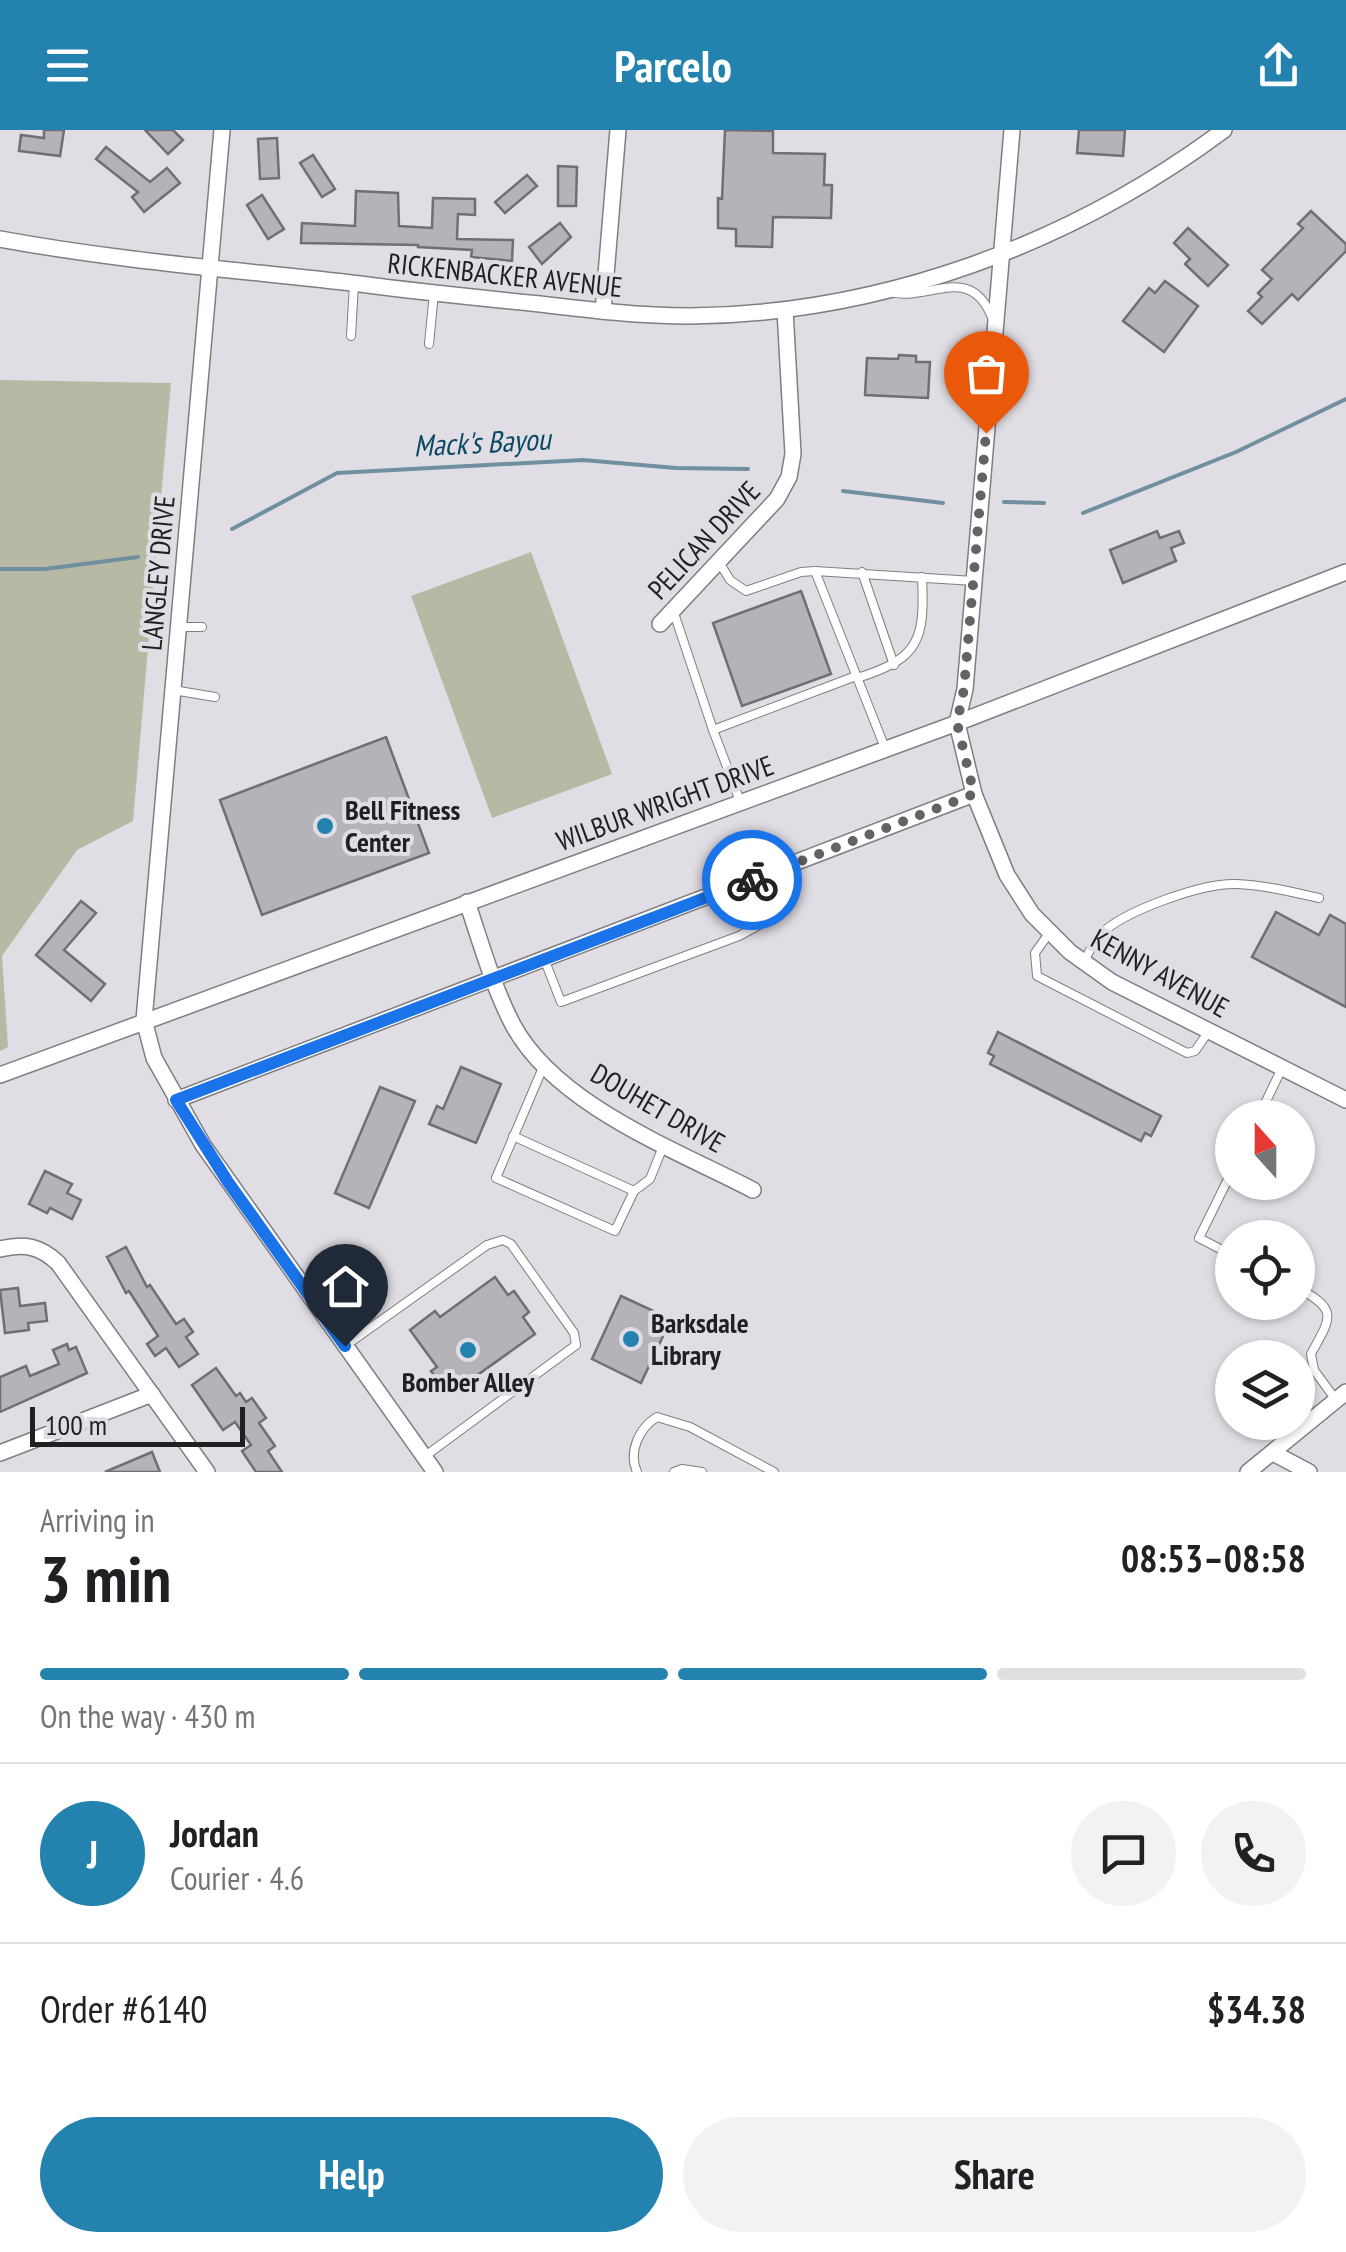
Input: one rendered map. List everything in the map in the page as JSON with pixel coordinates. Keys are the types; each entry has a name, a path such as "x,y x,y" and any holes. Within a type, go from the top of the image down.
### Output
{"street":[{"name":"LANGLEY DRIVE","path":"144,1020 222,130"},
{"path":"603,311 618,130"},
{"name":"KENNY AVENUE","path":"1012,130 964,689 957,723 974,794 1007,875 1032,914 1084,962 1112,982 1346,1100"},
{"name":"RICKENBACKER AVENUE","path":"0,239 104,256 603,311 691,316 784,310 886,291 1000,254 1131,192 1224,130"},
{"name":"PELICAN DRIVE","path":"660,624 777,499 791,470 784,310"},
{"name":"WILBUR WRIGHT DRIVE","path":"0,1075 957,723 1346,572"},
{"path":"176,1100 974,794"},
{"name":"DOUHET DRIVE","path":"466,902 513,1025 544,1064 578,1094 753,1190"},
{"path":"144,1020 154,1058 228,1182 435,1472"},
{"path":"0,1249 38,1248 58,1263 206,1472"},
{"path":"0,1453 152,1394"},
{"path":"1248,1472 1341,1396"},
{"path":"1273,1453 1306,1471"}],"lane":[{"path":"350,336 354,284"},
{"path":"886,291 906,296 942,286 964,288 982,299 994,322"},
{"path":"430,344 434,293"},
{"path":"719,562 730,580 746,591 815,571 974,581"},
{"path":"815,571 886,749"},
{"path":"862,572 894,665"},
{"path":"714,730 894,665 919,635 924,618 922,576"},
{"path":"673,610 740,802"},
{"path":"178,627 202,627"},
{"path":"173,690 215,697"},
{"path":"545,961 562,1002 739,936 768,915 768,874"},
{"path":"1084,962 1100,936 1115,924 1205,888 1235,884 1320,898"},
{"path":"1050,932 1035,953 1037,976 1187,1053 1195,1050 1210,1031"},
{"path":"544,1064 496,1178 615,1231 634,1191 650,1179 664,1144"},
{"path":"1267,1100 1282,1068"},
{"path":"513,1136 634,1191"},
{"path":"1215,1246 1199,1238 1218,1200"},
{"path":"345,1346 495,1241 511,1244 553,1303 576,1338 572,1352 424,1457"},
{"path":"1315,1297 1328,1312 1326,1328 1311,1354 1314,1370 1341,1396"},
{"path":"637,1472 632,1460 635,1448 645,1424 657,1417 690,1428 774,1472"},
{"path":"674,1472 702,1472"}],"green space":[{"path":"0,380 171,383 133,821 77,850 2,956 8,1047 0,1051"},
{"path":"531,552 612,774 492,818 411,596"}],"building":[{"path":"44,130 64,130 60,156 19,151 21,135 44,138"},
{"path":"145,130 173,130 183,140 168,154"},
{"path":"725,130 773,131 773,153 825,154 824,185 832,185 831,218 773,217 772,247 736,246 736,229 718,228"},
{"path":"1079,130 1125,130 1123,156 1077,153"},
{"path":"277,138 279,178 260,179 258,139"},
{"path":"106,147 150,182 167,168 180,183 144,212 132,197 138,192 96,159"},
{"path":"313,155 335,189 322,197 300,163"},
{"path":"558,166 577,167 576,206 558,206"},
{"path":"527,175 537,186 505,213 495,202"},
{"path":"356,191 398,193 399,226 432,228 433,198 475,199 475,215 458,214 457,239 513,240 512,261 471,257 472,250 418,245 301,243 302,223 355,226"},
{"path":"262,195 284,229 268,239 247,205"},
{"path":"1311,211 1346,244 1346,251 1298,300 1292,294 1262,324 1248,311 1272,279 1262,270 1303,228 1298,224"},
{"path":"560,223 571,237 542,264 529,247"},
{"path":"1188,228 1228,265 1208,286 1185,264 1190,259 1174,243"},
{"path":"1165,281 1198,306 1164,352 1123,321 1149,288 1155,293"},
{"path":"899,355 916,356 916,362 930,362 928,398 865,395 867,358 898,359"},
{"path":"1157,531 1160,538 1179,531 1184,543 1171,548 1176,561 1123,583 1110,550"},
{"path":"801,591 831,674 742,706 713,623"},
{"name":"Bell Fitness Center","path":"386,737 429,853 262,915 220,800"},
{"path":"81,901 96,913 64,950 105,984 91,1001 36,955"},
{"path":"1276,912 1319,935 1330,915 1346,924 1346,1007 1252,957"},
{"path":"998,1032 1161,1116 1151,1136 1145,1133 1141,1141 990,1064 994,1056 988,1053"},
{"path":"461,1067 501,1084 476,1143 429,1124 437,1106 443,1109"},
{"path":"380,1087 415,1101 369,1208 335,1193"},
{"path":"45,1171 72,1184 67,1193 81,1200 72,1219 50,1208 47,1213 29,1204"},
{"path":"126,1247 147,1287 150,1285 176,1324 184,1319 193,1332 186,1337 198,1354 179,1367 166,1348 155,1356 147,1344 158,1336 129,1291 126,1293 107,1257"},
{"name":"Bomber Alley","path":"495,1277 508,1295 514,1291 529,1312 523,1317 535,1334 479,1374 482,1380 463,1394 458,1386 447,1394 431,1371 437,1367 410,1330 435,1311 440,1317"},
{"path":"18,1288 20,1306 45,1303 47,1321 28,1323 29,1330 5,1333 0,1290"},
{"name":"Barksdale Library","path":"621,1296 671,1319 641,1383 592,1359"},
{"path":"67,1344 69,1350 76,1347 87,1373 0,1412 0,1377 26,1366 30,1376 59,1364 53,1350"},
{"path":"216,1368 236,1396 240,1393 246,1402 252,1398 266,1418 259,1423 275,1446 268,1451 282,1472 256,1472 242,1451 251,1445 235,1422 223,1430 192,1385"},
{"path":"152,1452 160,1472 105,1472"}],"waterway":[{"name":"Mack's Bayou","path":"1083,513 1236,452 1346,399"},
{"name":"Mack's Bayou","path":"232,529 337,473 583,460 748,469"},
{"name":"Mack's Bayou","path":"843,491 943,503"},
{"name":"Mack's Bayou","path":"1004,502 1044,503"},
{"name":"Mack's Bayou","path":"0,569 45,569 138,557"}],"way so far":[{"path":"752,880 974,794 957,723 964,689 986,433"}],"place":[{"name":"Bell Fitness Center","path":"325,826"},
{"name":"Barksdale Library","path":"631,1339"},
{"name":"Bomber Alley","path":"468,1350"}],"route":[{"path":"345,1346 228,1182 176,1100 752,880"}]}
